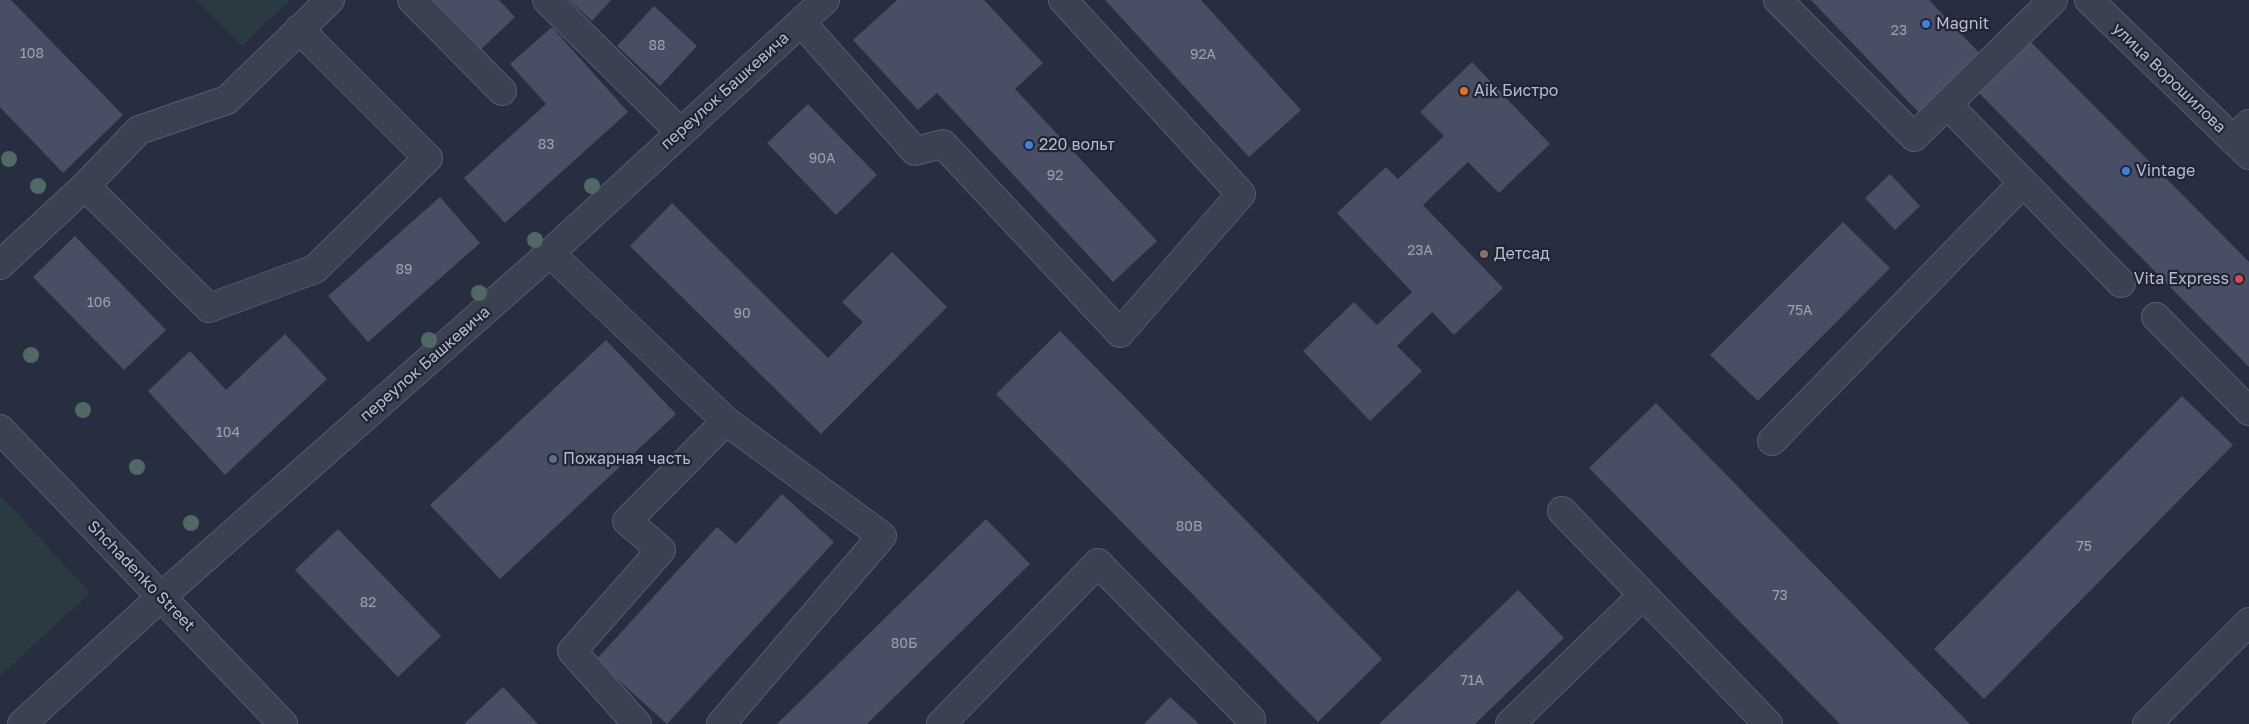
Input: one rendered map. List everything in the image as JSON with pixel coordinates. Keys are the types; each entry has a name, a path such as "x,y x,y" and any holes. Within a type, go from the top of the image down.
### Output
{"street":[{"path":"0,265 85,186 139,130 227,100 330,0"},
{"path":"412,0 502,91"},
{"path":"547,0 680,132"},
{"name":"переулок Башкевича","path":"22,724 161,597 550,253 825,0"},
{"path":"801,22 915,151 944,144 1120,333 1240,194 1063,0"},
{"path":"1778,0 1914,137 2053,0"},
{"name":"улица Ворошилова","path":"2089,0 2244,140"},
{"path":"85,186 209,308 315,269 428,158 300,29"},
{"path":"1947,104 2121,283"},
{"path":"1772,441 2023,183"},
{"path":"550,253 726,422 882,536 721,724"},
{"path":"2156,316 2249,410"},
{"path":"637,724 572,651 661,550 627,522 726,422"},
{"name":"Shchadenko Street","path":"0,429 282,724"},
{"path":"1562,511 1768,724"},
{"path":"941,724 1098,563 1251,719"},
{"path":"1510,724 1643,595"},
{"path":"2147,724 2249,622"}],"shaded area":[{"path":"196,0 290,0 242,46"},
{"path":"0,495 90,593 0,676"}],"building":[{"path":"0,0 11,0 123,115 63,173 0,107"},
{"path":"425,0 499,0 515,17 476,54"},
{"path":"569,0 611,0 592,21"},
{"path":"897,0 984,0 1043,63 1015,89 1157,241 1113,282 937,93 918,110 853,40"},
{"path":"1105,0 1201,0 1301,110 1249,157"},
{"path":"1811,0 1929,0 1988,62 1926,120"},
{"path":"654,6 697,46 660,86 617,46"},
{"path":"552,27 628,112 505,223 464,178 546,104 510,64"},
{"path":"2030,41 2249,262 2249,367 1978,92"},
{"path":"1472,62 1550,144 1499,193 1468,162 1423,205 1503,288 1454,335 1432,312 1397,346 1422,371 1370,421 1303,351 1354,302 1377,325 1412,292 1337,213 1386,167 1398,179 1444,136 1420,112"},
{"path":"808,104 877,175 836,215 767,143"},
{"path":"1890,174 1920,206 1895,230 1865,198"},
{"path":"440,197 480,243 368,342 328,296"},
{"path":"672,203 828,358 863,322 842,302 892,252 947,307 821,434 630,246"},
{"path":"1843,222 1890,268 1758,401 1710,355"},
{"path":"75,236 166,330 124,370 33,277"},
{"path":"1060,331 1382,659 1318,722 996,394"},
{"path":"285,334 327,379 225,475 148,391 190,351 226,390"},
{"name":"Пожарная часть","path":"606,340 676,414 500,579 430,505"},
{"path":"2182,396 2233,445 1984,699 1934,649"},
{"path":"1656,403 1970,724 1840,724 1589,468"},
{"path":"782,494 834,542 667,724 596,660 717,527 736,544"},
{"path":"986,519 1030,564 867,724 777,724"},
{"path":"338,529 441,636 398,677 295,570"},
{"path":"1518,590 1564,638 1475,724 1379,724"},
{"path":"503,687 538,724 464,724"},
{"path":"1170,697 1199,724 1144,724"}],"place":[{"name":"Magnit","path":"1926,24"},
{"name":"Aik Бистро","path":"1464,91"},
{"name":"220 вольт","path":"1029,145"},
{"name":"Vintage","path":"2126,171"},
{"name":"Детсад","path":"1484,254"},
{"name":"Vita Express","path":"2239,279"},
{"name":"Пожарная часть","path":"553,459"}]}
